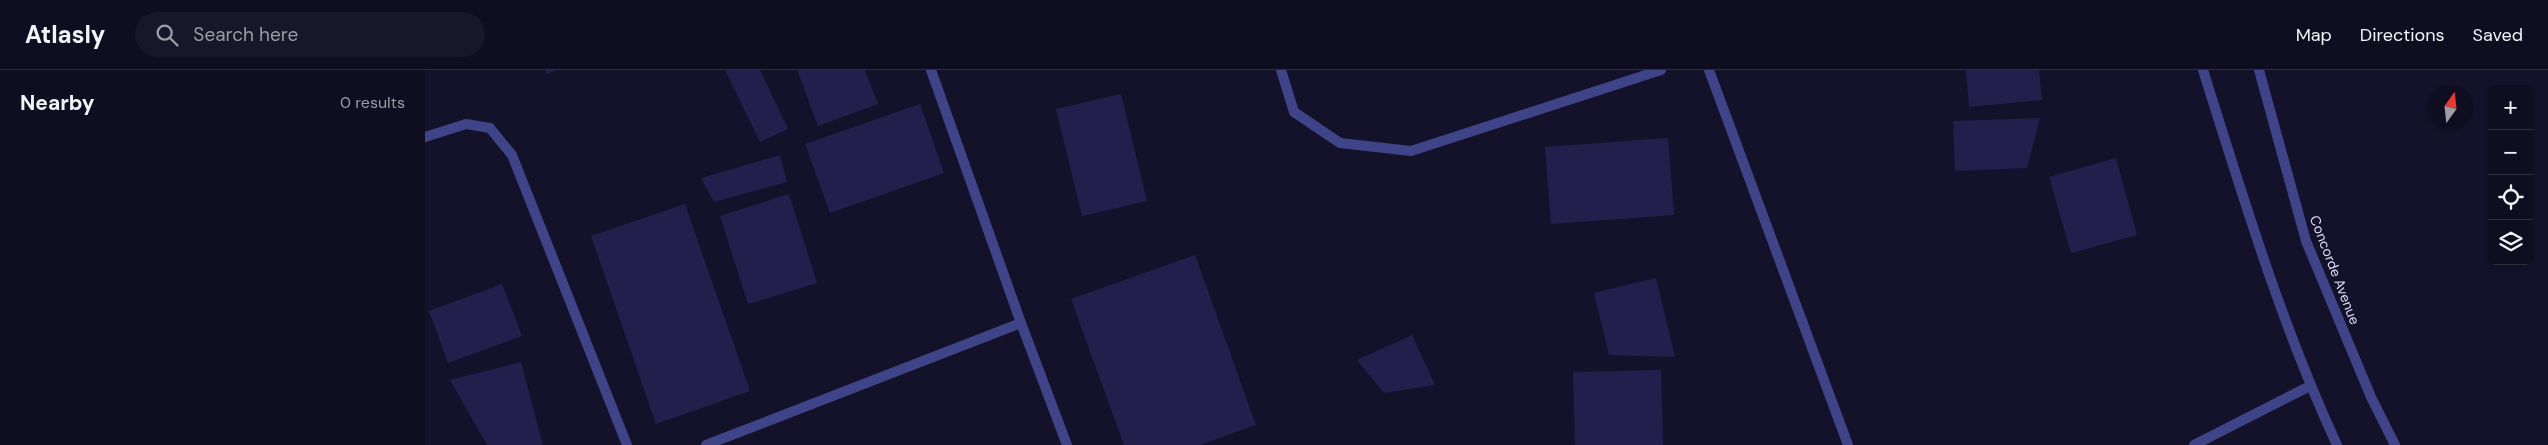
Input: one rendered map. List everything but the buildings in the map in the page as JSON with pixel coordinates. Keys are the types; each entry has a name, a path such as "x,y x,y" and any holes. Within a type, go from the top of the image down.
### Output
{"street":[{"path":"931,70 1021,323 1067,445"},
{"path":"1281,70 1294,112 1340,143 1411,151 1661,70"},
{"path":"1709,70 1847,445"},
{"path":"2203,70 2271,282 2310,386 2337,445"},
{"name":"Concorde Avenue","path":"2259,70 2306,241 2371,396 2395,445"},
{"path":"425,137 466,124 490,128 512,155 627,445"},
{"path":"707,445 1021,323"},
{"path":"2194,445 2310,386"}]}
